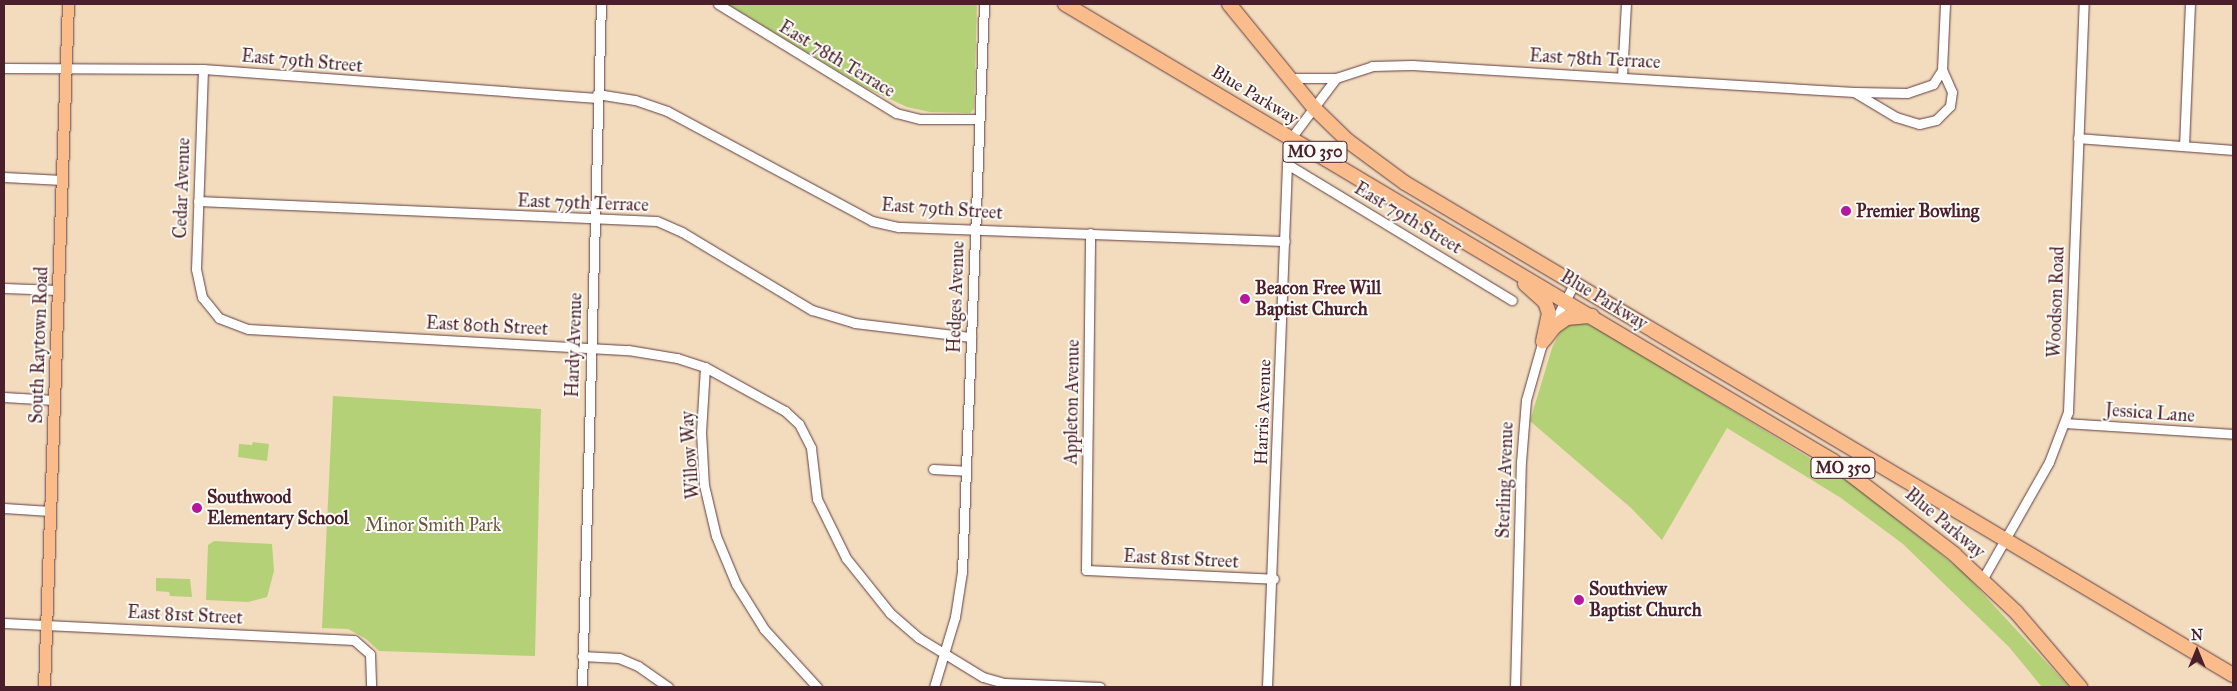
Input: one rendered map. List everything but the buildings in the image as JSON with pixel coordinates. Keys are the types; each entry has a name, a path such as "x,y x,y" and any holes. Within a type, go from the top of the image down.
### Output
{"highway":[{"name":"Blue Parkway","path":"1065,4 1566,299 1833,460 1923,527 1982,580 2039,638 2080,687"},
{"name":"Blue Parkway","path":"1229,4 1314,109 1348,141 1405,183 2233,675"},
{"path":"1488,254 1545,302 1549,313 1544,342"},
{"path":"1544,342 1554,327 1567,318 1595,317"}],"main road":[{"name":"South Raytown Road","path":"44,687 68,4"}],"street":[{"name":"Hardy Avenue","path":"582,687 601,4"},
{"name":"East 78th Terrace","path":"718,4 896,113 920,119 978,119"},
{"name":"Hedges Avenue","path":"934,687 945,656 962,572 978,119 984,4"},
{"path":"1622,77 1626,4"},
{"path":"1942,70 1945,4"},
{"name":"Woodson Road","path":"1982,580 2049,462 2068,412 2084,4"},
{"path":"2184,146 2190,4"},
{"name":"East 78th Terrace","path":"1290,78 1336,78 1361,68 1397,64 1854,92 1916,92 1933,84 1942,70 1951,85 1952,102 1940,117 1928,123 1904,121 1854,92"},
{"name":"East 79th Street","path":"4,68 66,70 132,67 203,69 635,100 667,112 872,221 899,227 1285,241"},
{"name":"Cedar Avenue","path":"203,69 196,269 199,290 207,305"},
{"path":"1292,138 1336,78"},
{"name":"Harris Avenue","path":"1267,687 1274,579 1287,164 1292,138"},
{"path":"2078,138 2233,150"},
{"name":"East 79th Street","path":"1287,164 1512,300"},
{"path":"4,177 62,180"},
{"name":"East 79th Terrace","path":"198,201 594,220 640,219 670,226 792,300 834,318 971,337"},
{"name":"Appleton Avenue","path":"1084,572 1090,233"},
{"name":"Sterling Avenue","path":"1516,687 1522,426 1529,384 1544,342 1574,284"},
{"path":"4,288 58,290"},
{"name":"East 80th Street","path":"207,305 226,322 248,329 653,353 705,367 784,411 799,424 811,448 817,499 846,558 890,613 945,656 983,677 1004,683 1100,687"},
{"name":"Willow Way","path":"705,367 700,432 704,485 716,536 736,584 764,629 817,687"},
{"path":"4,397 54,400"},
{"name":"Jessica Lane","path":"2065,423 2233,434"},
{"path":"932,468 966,471"},
{"path":"4,508 50,511"},
{"name":"East 81st Street","path":"1084,572 1274,579"},
{"name":"East 81st Street","path":"4,623 354,640 363,645 370,654 371,687"},
{"path":"582,656 619,658 650,673 668,687"}],"green space":[{"path":"727,4 977,4 974,109 970,113 930,112 907,107 866,88"},
{"path":"1581,322 1598,328 1855,486 1963,572 2069,687 2042,687 2009,647 1903,544 1841,498 1727,428 1662,540 1631,508 1530,421 1552,348 1561,330 1570,324"},
{"name":"Minor Smith Park","path":"333,396 541,409 535,656 379,651 366,639 348,629 322,628"},
{"path":"253,442 269,444 267,461 238,457 239,444 252,445"},
{"path":"214,541 272,544 274,571 267,597 248,602 206,600 208,545"},
{"path":"156,578 190,579 192,597 170,596 169,592 156,591"}],"place":[{"name":"Premier Bowling","path":"1846,211"},
{"name":"Beacon Free Will Baptist Church","path":"1245,299"},
{"name":"Southwood Elementary School","path":"197,508"},
{"name":"Southview Baptist Church","path":"1579,600"}]}
